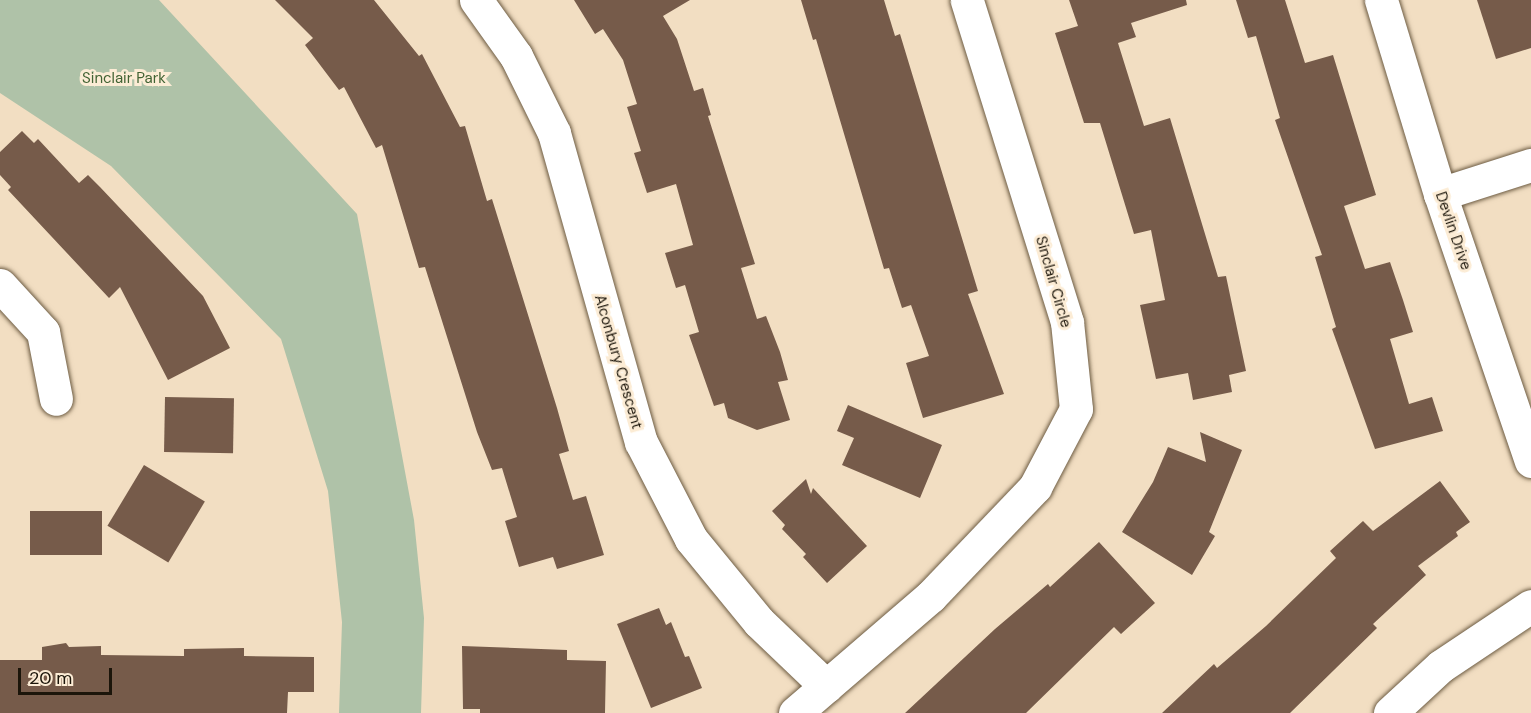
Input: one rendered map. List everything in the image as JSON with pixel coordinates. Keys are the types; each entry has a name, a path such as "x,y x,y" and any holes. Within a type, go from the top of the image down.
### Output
{"street":[{"name":"Alconbury Crescent","path":"476,0 516,56 554,133 640,442 691,539 759,622 826,686"},
{"name":"Sinclair Circle","path":"795,713 931,596 1035,487 1076,409 1067,322 967,0"},
{"name":"Devlin Drive","path":"1381,0 1440,194 1531,461"},
{"path":"1440,194 1531,165"},
{"path":"0,285 43,332 56,399"},
{"path":"1390,713 1441,666 1531,606"}],"green space":[{"name":"Sinclair Park","path":"0,0 159,0 357,214 414,520 424,618 421,713 339,713 342,622 328,491 281,339 111,166 0,93"}],"building":[{"path":"275,0 374,0 419,56 422,54 460,127 465,126 487,201 492,199 557,408 569,451 559,454 573,500 586,496 604,555 557,569 553,557 519,567 505,521 517,517 502,468 492,470 477,432 425,267 419,268 382,145 376,148 344,87 339,90 305,45 313,38"},
{"path":"574,0 690,0 663,16 677,39 694,91 703,88 711,115 708,116 755,264 741,268 757,319 766,316 780,352 788,380 778,382 790,420 757,430 728,418 724,403 714,406 689,335 699,332 685,285 676,288 665,253 693,245 676,184 647,193 634,153 641,151 627,107 637,104 623,60 603,29 595,34"},
{"path":"801,0 884,0 895,36 900,34 978,291 968,294 1004,394 923,418 906,363 929,356 911,305 902,308 889,268 884,269 816,39 813,40"},
{"path":"1069,0 1186,0 1187,5 1131,23 1136,37 1118,43 1144,126 1170,118 1218,277 1226,276 1246,371 1229,375 1232,392 1193,400 1188,373 1156,379 1140,305 1165,300 1151,230 1134,234 1100,123 1084,123 1055,33 1078,26"},
{"path":"1236,0 1285,0 1305,63 1333,55 1376,195 1344,206 1365,269 1390,262 1403,300 1413,332 1390,339 1409,404 1432,397 1443,431 1375,449 1332,329 1336,327 1315,257 1322,255 1275,120 1280,118 1256,36 1248,38"},
{"path":"1477,0 1531,0 1531,48 1496,59"},
{"path":"22,131 34,143 38,139 79,183 88,175 100,187 203,296 230,348 168,380 120,287 109,298 8,190 11,187 0,175 0,152"},
{"path":"165,397 234,398 233,453 164,452"},
{"path":"848,405 942,445 920,498 842,465 854,438 837,431"},
{"path":"1200,432 1242,450 1209,532 1215,536 1192,575 1122,532 1153,482 1168,447 1206,462"},
{"path":"144,465 205,502 168,562 107,526"},
{"path":"806,479 811,494 813,488 867,546 827,583 803,557 806,554 782,529 785,525 772,511"},
{"path":"1440,481 1470,522 1456,532 1458,536 1418,566 1426,575 1373,624 1377,628 1290,713 1162,713 1214,664 1217,668 1266,626 1336,558 1330,551 1363,521 1373,531"},
{"path":"30,511 102,511 102,555 30,555"},
{"path":"1099,542 1155,603 1121,634 1114,627 1026,713 905,713 995,629 1048,584 1050,587"},
{"path":"659,608 666,625 671,622 685,657 689,656 702,688 651,708 617,624"},
{"path":"66,643 69,647 101,646 101,655 184,656 184,649 244,648 244,656 314,657 314,692 288,692 287,713 0,713 0,660 42,660 42,647"},
{"path":"462,646 567,650 567,660 606,661 605,713 480,713 480,709 463,709"}]}
